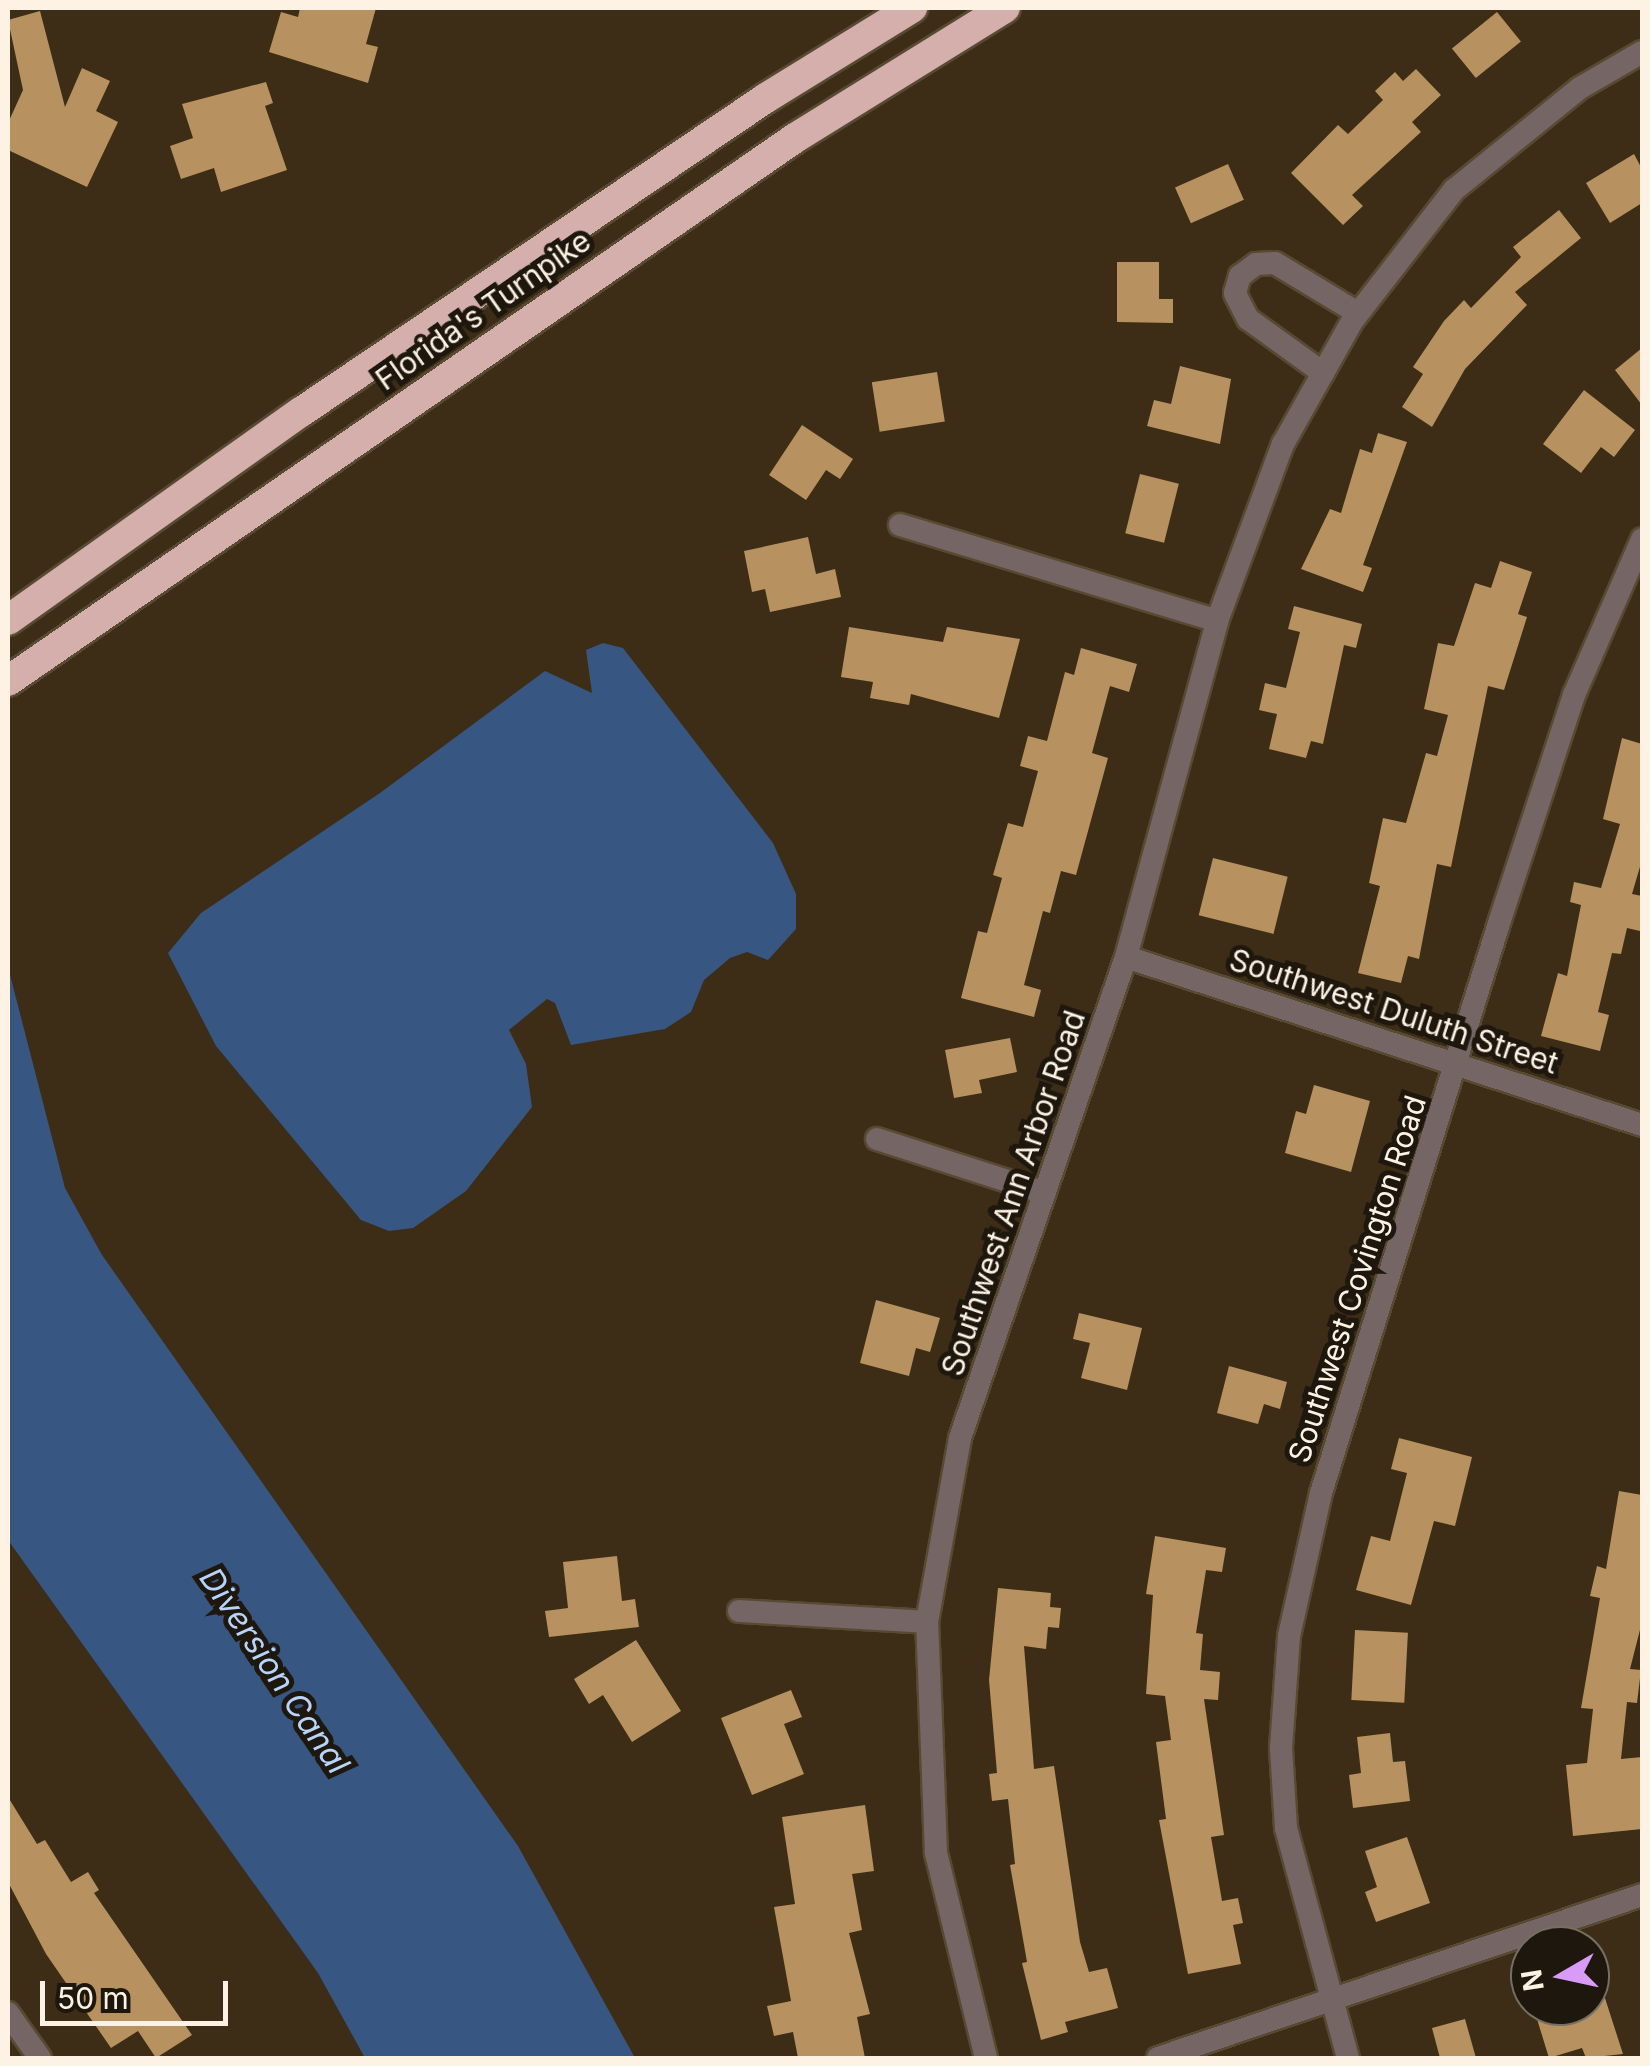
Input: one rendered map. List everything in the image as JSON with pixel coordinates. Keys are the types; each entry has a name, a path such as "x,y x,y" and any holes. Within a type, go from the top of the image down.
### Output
{"highway":[{"name":"Florida's Turnpike","path":"8,620 333,390 766,98 912,8"},
{"name":"Florida's Turnpike","path":"8,682 795,138 1006,8"}],"street":[{"name":"Southwest Ann Arbor Road","path":"986,2058 936,1853 928,1622 960,1438 1126,957 1217,621 1282,444 1358,314 1454,190 1580,88 1642,52"},
{"path":"1323,373 1248,319 1235,292 1240,276 1256,264 1275,263 1358,314"},
{"path":"900,525 1217,621"},
{"name":"Southwest Covington Road","path":"1348,2058 1329,2002 1286,1828 1281,1748 1290,1636 1321,1493 1574,696 1642,539"},
{"name":"Southwest Duluth Street","path":"1126,957 1458,1061 1642,1125"},
{"path":"877,1139 1045,1193"},
{"path":"739,1611 928,1622"},
{"path":"1158,2058 1642,1895"},
{"path":"8,2013 40,2058"}],"water":[{"path":"603,643 623,648 773,843 796,894 796,929 768,960 747,952 730,958 704,980 691,1012 665,1029 571,1045 555,1003 547,999 509,1030 526,1064 532,1107 466,1191 413,1228 389,1231 361,1220 216,1046 168,953 201,913 380,793 545,671 592,693 586,650"},
{"name":"Diversion Canal","path":"8,967 65,1188 102,1255 518,1846 635,2058 365,2058 318,1973 8,1540"}],"building":[{"path":"300,8 376,8 366,44 378,47 368,83 269,52 281,12 298,17"},
{"path":"40,11 65,107 82,68 110,81 96,111 118,122 87,187 8,150 8,123 23,90 8,20"},
{"path":"1497,12 1521,42 1476,78 1452,49"},
{"path":"1416,69 1441,95 1412,122 1421,132 1352,195 1363,206 1343,225 1291,173 1338,125 1348,134 1383,100 1375,91 1395,72 1403,81"},
{"path":"266,82 273,103 265,106 287,170 221,192 214,168 181,179 170,146 193,138 182,104"},
{"path":"1634,154 1642,169 1642,203 1610,223 1586,183"},
{"path":"1228,164 1244,200 1191,223 1175,188"},
{"path":"1559,210 1581,238 1515,292 1527,305 1465,369 1432,427 1402,407 1423,374 1413,367 1444,321 1464,300 1471,308 1521,257 1513,247"},
{"path":"1117,262 1159,262 1159,299 1173,299 1173,323 1117,322"},
{"path":"1642,348 1642,405 1615,370"},
{"path":"1180,366 1231,379 1220,444 1147,426 1154,400 1171,404"},
{"path":"937,372 945,421 880,432 872,382"},
{"path":"1584,390 1635,430 1614,457 1601,447 1581,473 1543,444"},
{"path":"802,425 853,459 840,479 826,470 806,500 769,475"},
{"path":"1378,433 1407,442 1363,565 1372,568 1363,592 1301,569 1330,509 1341,513 1360,449 1372,453"},
{"path":"1140,474 1179,484 1164,543 1125,533"},
{"path":"808,537 816,574 835,569 841,597 770,612 765,589 752,592 744,551"},
{"path":"1500,561 1532,572 1518,614 1527,617 1504,690 1488,686 1451,867 1437,864 1419,959 1408,956 1401,983 1358,973 1380,886 1369,883 1383,818 1406,823 1426,753 1437,756 1448,715 1424,709 1438,643 1454,646 1475,583 1491,588"},
{"path":"1294,606 1362,624 1356,648 1344,645 1323,744 1311,741 1306,758 1269,749 1277,714 1259,710 1265,683 1286,688 1300,632 1288,629"},
{"path":"849,627 943,642 947,627 1020,639 999,718 911,694 909,705 870,698 873,682 841,677"},
{"path":"1081,648 1137,664 1129,692 1110,686 1092,753 1108,758 1076,875 1061,871 1050,913 1043,911 1024,985 1041,990 1034,1017 961,998 978,931 987,933 1002,878 993,875 1008,823 1023,827 1038,771 1020,766 1028,736 1047,741 1065,672 1074,675"},
{"path":"1622,738 1642,744 1642,860 1632,894 1642,896 1642,918 1640,931 1627,928 1621,954 1612,953 1598,1012 1609,1015 1600,1051 1541,1036 1558,973 1567,976 1581,905 1570,902 1574,882 1601,888 1620,824 1603,819"},
{"path":"1213,858 1288,877 1273,934 1199,915"},
{"path":"1010,1038 1017,1072 979,1080 982,1093 954,1098 945,1050"},
{"path":"1314,1085 1370,1101 1351,1172 1285,1153 1296,1111 1306,1114"},
{"path":"876,1300 940,1318 930,1352 916,1348 909,1376 860,1363"},
{"path":"1079,1313 1142,1328 1127,1390 1081,1378 1090,1343 1073,1339"},
{"path":"1229,1366 1287,1382 1280,1409 1264,1404 1258,1424 1217,1413"},
{"path":"1399,1438 1472,1457 1455,1526 1434,1521 1411,1605 1356,1590 1371,1536 1390,1541 1407,1473 1391,1469"},
{"path":"1619,1491 1642,1495 1642,1622 1630,1669 1641,1670 1637,1703 1627,1702 1621,1759 1642,1757 1642,1829 1573,1836 1566,1765 1587,1763 1593,1709 1581,1708 1600,1598 1590,1596 1597,1566 1606,1569"},
{"path":"1155,1536 1226,1548 1222,1572 1206,1570 1196,1633 1203,1634 1200,1670 1220,1672 1218,1700 1204,1699 1224,1835 1211,1837 1222,1901 1238,1898 1243,1923 1233,1925 1241,1964 1188,1974 1159,1820 1166,1819 1156,1742 1171,1740 1165,1696 1146,1694 1153,1595 1146,1594"},
{"path":"617,1556 622,1601 635,1599 639,1627 549,1637 545,1611 568,1608 563,1562"},
{"path":"998,1588 1051,1593 1050,1607 1061,1608 1059,1628 1048,1627 1046,1649 1024,1646 1034,1769 1054,1766 1080,1942 1089,1972 1107,1968 1118,2008 1065,2022 1068,2032 1041,2040 1022,1963 1027,1962 1010,1865 1015,1864 1008,1799 992,1801 989,1774 997,1773 989,1680"},
{"path":"1355,1630 1408,1633 1404,1703 1351,1700"},
{"path":"636,1640 681,1711 632,1742 603,1695 589,1704 574,1679"},
{"path":"791,1690 802,1717 784,1724 804,1774 752,1795 721,1718"},
{"path":"1390,1733 1393,1762 1405,1761 1410,1801 1353,1808 1349,1775 1361,1773 1357,1737"},
{"path":"8,1797 37,1844 45,1840 71,1882 88,1872 99,1890 94,1893 192,2035 156,2058 138,2031 111,2048 46,1954 8,1882"},
{"path":"865,1805 874,1871 852,1874 862,1930 849,1933 870,2014 857,2017 865,2058 798,2058 793,2032 774,2036 767,2006 791,2001 774,1907 795,1904 782,1817"},
{"path":"1407,1837 1430,1903 1376,1922 1365,1892 1377,1887 1365,1851"},
{"path":"1610,2014 1623,2054 1586,2058 1582,2048 1549,2058 1539,2026 1610,2026"},
{"path":"1465,2019 1476,2058 1440,2058 1432,2028"}]}
